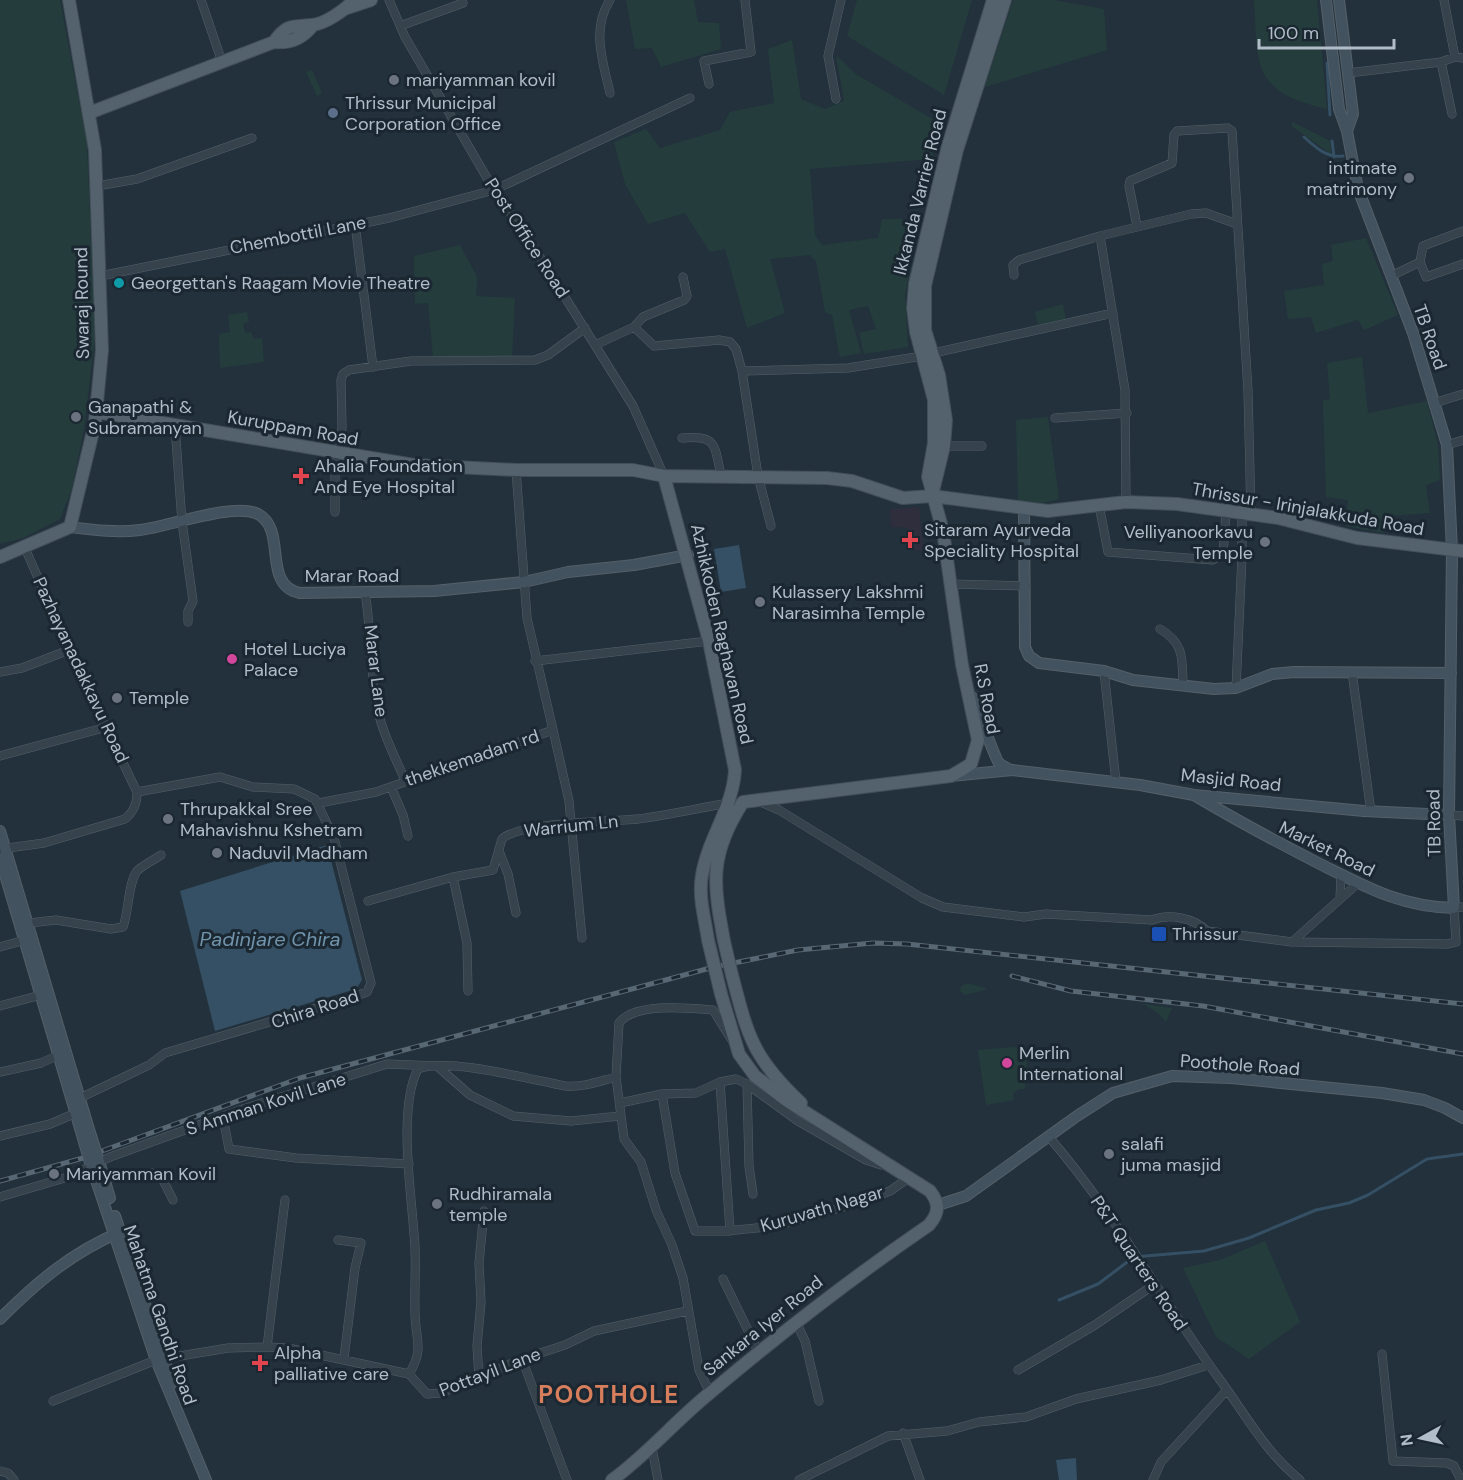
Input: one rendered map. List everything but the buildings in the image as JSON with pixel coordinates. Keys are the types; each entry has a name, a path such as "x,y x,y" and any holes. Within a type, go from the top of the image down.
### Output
{"main road":[{"name":"Swaraj Round","path":"69,0 89,113 97,186 102,350 97,412 70,527"},
{"path":"89,113 274,42 281,32 301,24 313,25 350,4 370,0"},
{"name":"Ikkanda Varrier Road","path":"932,496 944,446 944,398 927,354 914,308 915,284 948,146 993,0"},
{"name":"Ikkanda Varrier Road","path":"932,496 928,468 934,443 934,400 923,310 932,248 957,150 1005,0"},
{"name":"Kuruppam Road","path":"97,412 414,465 516,470 633,470 664,476 758,476"},
{"name":"Azhikkoden Raghavan Road","path":"664,476 688,555 709,641 735,770 734,788 702,877 701,898 721,994 739,1054"},
{"name":"Thrissur - Irinjalakkuda Road","path":"758,476 843,479 903,498 932,496 1047,511 1126,502 1177,504 1278,518 1357,538 1458,551"},
{"name":"R.S Road","path":"932,496 943,531 965,681 978,745 970,764 951,776"},
{"path":"0,557 70,527"},
{"path":"735,770 739,786 746,795 757,800"},
{"path":"729,803 951,776"},
{"path":"743,802 733,817 717,856 714,891 723,941 744,1021 758,1054 777,1080 819,1120"},
{"path":"739,1054 755,1076 769,1088 930,1191 938,1205"},
{"name":"Sankara Iyer Road","path":"612,1480 652,1448 710,1393 842,1286 929,1225 936,1217 938,1205"}],"street":[{"path":"201,0 222,62"},
{"name":"Post Office Road","path":"389,0 400,26 494,190 585,328 633,406 664,476"},
{"path":"610,0 603,11 600,26 600,52 610,93"},
{"path":"709,84 704,61 750,52 745,0"},
{"path":"836,99 828,56 841,0"},
{"name":"TB Road","path":"1326,0 1339,109 1347,131 1358,189 1413,333 1447,445 1458,551 1451,673 1449,815 1458,908"},
{"path":"1339,0 1353,114 1347,131"},
{"path":"1348,73 1459,58 1444,0"},
{"path":"400,26 463,3"},
{"path":"1442,62 1452,114"},
{"name":"Chembottil Lane","path":"100,276 355,224 494,190 690,98"},
{"path":"1137,226 1130,181 1172,163 1173,135 1177,131 1228,128 1233,135 1248,391 1246,514 1236,688"},
{"path":"97,186 169,169 252,138"},
{"path":"1014,275 1013,265 1019,260 1137,226 1198,214 1221,217 1237,224"},
{"path":"355,224 373,367"},
{"path":"1463,231 1423,246 1419,262 1426,277 1463,264"},
{"path":"1100,236 1127,412 1126,502"},
{"path":"1390,276 1419,262"},
{"path":"595,345 634,327 644,317 684,300 687,296 683,277"},
{"path":"742,371 848,368 927,354 1113,313"},
{"path":"634,327 654,346 719,340 730,342 736,349 742,371 758,476 771,526"},
{"path":"335,512 343,374 349,370 411,361 535,360 548,355 585,328"},
{"path":"1434,403 1463,394"},
{"path":"1055,418 1127,412"},
{"path":"175,426 182,522 193,601 188,611 188,622"},
{"path":"682,438 704,436 710,439 714,444 721,475"},
{"path":"1447,445 1463,440"},
{"path":"944,446 982,446"},
{"name":"thekkemadam rd","path":"319,803 391,787 405,780 554,730 535,661 524,582 516,470"},
{"path":"1099,505 1108,552 1213,560 1223,554 1226,512"},
{"path":"1024,508 1026,586 1024,647 1033,661 1104,671 1133,680 1215,689 1236,688 1272,674 1451,673"},
{"name":"Marar Road","path":"70,527 108,532 138,530 232,512 255,513 267,520 272,529 281,579 292,592 434,591 524,582 568,572 634,565 688,555"},
{"name":"Pazhayanadakkavu Road","path":"25,548 69,650 137,792"},
{"path":"950,584 1026,586"},
{"name":"Marar Lane","path":"365,593 373,656 375,696 385,734 405,780"},
{"path":"1160,629 1173,637 1178,646 1183,686"},
{"path":"535,661 709,641"},
{"path":"0,672 22,668 69,650"},
{"path":"1104,671 1116,782"},
{"path":"1352,672 1371,812"},
{"path":"965,681 983,721 994,756 999,763 1011,770"},
{"path":"0,756 107,727"},
{"path":"554,730 563,765 572,824 582,938"},
{"name":"Masjid Road","path":"951,776 1011,770 1116,782 1194,795 1371,812 1449,815"},
{"path":"2,852 44,843 125,819 133,812 137,792 220,777 253,787 294,789 307,793 319,803"},
{"path":"391,787 404,815 408,836"},
{"name":"Market Road","path":"1194,795 1256,832 1357,884 1411,905 1458,908"},
{"path":"757,800 778,810 922,898 944,907 1024,917 1046,914 1152,920 1161,916 1197,921 1207,931 1292,942 1447,944 1456,942 1458,908"},
{"name":"Chira Road","path":"80,1098 184,1046 272,1022 367,992 371,983 369,972 334,838 319,803"},
{"name":"Warrium Ln","path":"368,901 453,877 493,870 497,864 498,850 507,835 572,824 638,819 729,803"},
{"path":"1449,815 1463,816"},
{"path":"0,831 9,888 41,995 80,1098 84,1127 95,1162"},
{"path":"498,850 508,874 516,913"},
{"path":"29,923 56,920 111,929 123,927 129,911 132,883 137,872 161,855"},
{"path":"1340,899 1341,875"},
{"path":"453,877 467,943 468,991"},
{"path":"1292,942 1357,884"},
{"path":"9,888 29,923 76,1113 84,1127"},
{"path":"0,947 25,940"},
{"path":"0,1006 41,995"},
{"path":"710,1393 699,1370 683,1278 672,1245 656,1210 641,1162 624,1139 616,1077 619,1023 632,1013 672,1008 713,1010 739,1054"},
{"path":"0,1072 41,1063 62,1054"},
{"name":"S Amman Kovil Lane","path":"0,1197 29,1191 95,1162 223,1117 387,1064 437,1066 525,1075 567,1086 616,1077"},
{"path":"53,1401 160,1360 228,1348 288,1348 344,1358 410,1374 416,1362 420,1344 415,1320 416,1259 408,1122 415,1075 422,1067 437,1066 470,1095 513,1116 571,1121 620,1116"},
{"name":"Poothole Road","path":"938,1205 966,1196 1113,1093 1172,1076 1231,1078 1382,1093 1424,1100 1463,1118"},
{"path":"620,1103 662,1094 696,1093 720,1082 736,1079 747,1084 798,1121 866,1160 905,1174"},
{"path":"720,1082 730,1231"},
{"path":"747,1084 749,1166 753,1194"},
{"name":"Kuruvath Nagar","path":"662,1094 675,1173 695,1231 730,1231 777,1226 861,1202 890,1191 905,1174"},
{"path":"0,1136 50,1124 76,1113"},
{"path":"223,1117 229,1149 296,1158 409,1164"},
{"name":"P&T Quarters Road","path":"1049,1137 1138,1256 1208,1365 1270,1452 1300,1480"},
{"name":"Mahatma Gandhi Road","path":"95,1162 104,1179 117,1233"},
{"name":"Mahatma Gandhi Road","path":"95,1162 160,1360 206,1480"},
{"path":"104,1179 152,1173 163,1180 173,1200"},
{"path":"267,1347 285,1200"},
{"path":"479,1378 477,1346 481,1302 479,1263 483,1210"},
{"path":"0,1319 41,1279 81,1251 117,1233"},
{"path":"338,1240 361,1243 355,1268 344,1358"},
{"path":"723,1279 759,1353"},
{"path":"1018,1370 1095,1324 1155,1284"},
{"name":"Pottayil Lane","path":"410,1374 423,1391 432,1395 522,1359 565,1345 594,1330 687,1311"},
{"path":"797,1324 805,1341 819,1401"},
{"path":"1382,1353 1393,1461 1447,1463 1454,1466 1461,1480"},
{"path":"522,1359 567,1480"},
{"name":"Mahatma Gandhi Road","path":"160,1360 213,1480"},
{"path":"800,1480 888,1436 947,1431 979,1422 1026,1418 1083,1397 1161,1380 1208,1365"},
{"path":"1153,1480 1161,1462 1226,1391"},
{"path":"903,1433 920,1480"},
{"path":"652,1448 658,1480"},
{"path":"0,1471 8,1473 14,1480"}],"shaded area":[{"path":"919,507 924,550 911,550 908,528 891,527 890,509"}],"green space":[{"path":"0,0 60,0 87,144 95,336 84,429 72,488 60,519 23,538 0,544"},
{"path":"626,0 694,0 698,22 719,23 721,49 661,67 652,48 635,49"},
{"path":"857,0 972,0 944,95 847,36"},
{"path":"1013,0 1054,0 1104,9 1107,50 985,87"},
{"path":"1254,0 1317,0 1327,109 1302,102 1272,85 1259,60"},
{"path":"792,40 801,99 825,109 844,101 836,55 854,73 939,123 931,159 810,169 815,235 822,245 878,238 882,219 909,219 921,215 905,295 908,347 864,354 859,333 876,329 868,306 849,310 861,353 840,357 832,315 825,312 816,261 810,255 770,259 785,313 747,328 725,249 710,252 685,213 648,224 625,184 614,142 646,129 660,148 720,130 730,112 774,103 768,49"},
{"path":"312,70 322,93 317,96 306,72"},
{"path":"1291,121 1330,141 1331,154 1293,127"},
{"path":"1366,238 1398,315 1364,330 1358,320 1316,333 1311,317 1288,319 1284,291 1324,285 1322,264 1333,261 1331,245"},
{"path":"460,245 477,277 476,296 515,298 512,356 433,357 428,303 415,304 414,256"},
{"path":"1063,304 1066,319 1038,325 1035,312"},
{"path":"247,312 249,322 243,324 245,333 251,332 254,339 262,338 264,362 220,368 219,334 230,332 228,315"},
{"path":"1362,357 1368,413 1427,401 1438,445 1440,480 1426,485 1430,513 1386,516 1384,533 1346,526 1348,500 1326,497 1323,400 1330,399 1327,363"},
{"path":"1048,417 1059,499 1042,503 1018,501 1016,420"},
{"path":"968,983 988,989 965,995 960,991 961,986"},
{"path":"1143,1004 1172,1008 1166,1022 1158,1013"},
{"path":"1016,1047 1021,1053 1027,1054 1025,1089 1019,1089 1013,1094 1014,1100 986,1105 978,1050"},
{"path":"1265,1241 1300,1322 1249,1359 1216,1337 1183,1268 1220,1260"}],"water":[{"path":"739,545 746,588 721,592 714,549"},
{"name":"Padinjare Chira","path":"327,845 362,980 356,989 215,1031 180,891"},
{"path":"1076,1458 1077,1480 1059,1480 1056,1460"}],"waterway":[{"path":"1327,63 1330,115"},
{"path":"1304,137 1327,154 1343,156"},
{"path":"1332,141 1334,157"},
{"path":"1059,1300 1098,1284 1134,1257 1204,1251 1249,1238 1316,1210 1349,1203 1368,1195 1427,1159 1463,1154"}],"railway":[{"path":"0,1181 83,1158 300,1078 714,967 798,950 873,943 907,944 1463,1004"},
{"path":"1012,976 1071,991 1203,1006 1463,1054"}],"place":[{"name":"mariyamman kovil","path":"394,80"},
{"name":"Thrissur Municipal Corporation Office","path":"333,113"},
{"name":"intimate matrimony","path":"1409,178"},
{"name":"Georgettan's Raagam Movie Theatre","path":"119,283"},
{"name":"Ganapathi & Subramanyan","path":"76,417"},
{"name":"Ahalia Foundation And Eye Hospital","path":"301,476"},
{"name":"Sitaram Ayurveda Speciality Hospital","path":"910,540"},
{"name":"Velliyanoorkavu Temple","path":"1265,542"},
{"name":"Kulassery Lakshmi Narasimha Temple","path":"760,602"},
{"name":"Hotel Luciya Palace","path":"232,659"},
{"name":"Temple","path":"117,698"},
{"name":"Thrupakkal Sree Mahavishnu Kshetram","path":"168,819"},
{"name":"Naduvil Madham","path":"217,853"},
{"name":"Thrissur","path":"1159,934"},
{"name":"Merlin International","path":"1007,1063"},
{"name":"salafi juma masjid","path":"1109,1154"},
{"name":"Mariyamman Kovil","path":"54,1174"},
{"name":"Rudhiramala temple","path":"437,1204"},
{"name":"Alpha palliative care","path":"260,1363"}],"district":[{"name":"POOTHOLE","path":"609,1394"}]}
